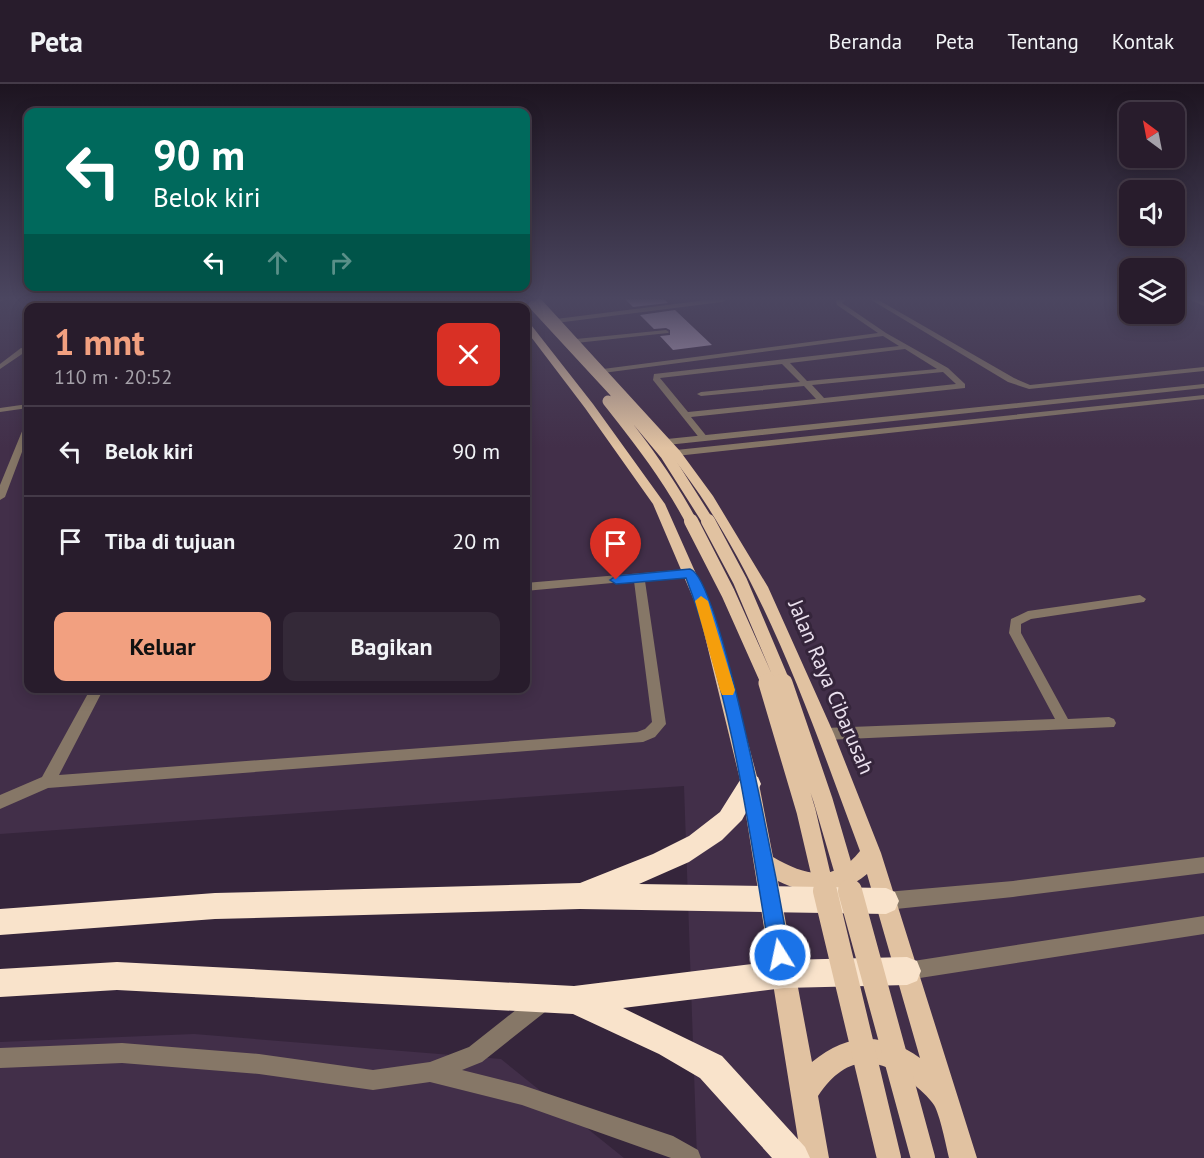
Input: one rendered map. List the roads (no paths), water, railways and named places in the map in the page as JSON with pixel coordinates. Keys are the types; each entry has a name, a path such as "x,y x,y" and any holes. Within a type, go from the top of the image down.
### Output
{"highway":[{"path":"580,896 663,861 702,840 730,818 750,784"},
{"path":"0,922 215,906 580,896 886,901"},
{"path":"0,983 117,976 560,1000 784,974 907,971"},
{"path":"560,1000 669,1044 711,1067 794,1158"}],"main road":[{"path":"542,348 589,406 659,504 706,612 750,784 806,1093 814,1158"},
{"name":"Jalan Raya Cibarusah","path":"563,348 646,449 680,500 728,593 767,679 806,811 889,1158"},
{"name":"Jalan Raya Cibarusah","path":"569,348 648,432 683,480 729,562 768,640 807,745 830,818 923,1158"},
{"name":"Jalan Raya Cibarusah","path":"582,348 671,448 707,496 760,587 825,734 871,853 963,1158"},
{"path":"763,862 793,879 826,884 854,873 871,853"},
{"path":"806,1093 815,1074 830,1060 847,1052 867,1050 888,1054 909,1065 930,1080 947,1102"}],"street":[{"path":"603,371 777,348"},
{"path":"704,438 656,378 657,376 898,348"},
{"path":"685,415 962,386 945,370 910,348"},
{"path":"957,348 1011,380 1029,387 1204,369"},
{"path":"0,367 24,350"},
{"path":"784,361 822,401"},
{"path":"701,394 945,370"},
{"path":"671,448 704,438 1204,386"},
{"path":"671,448 1204,397"},
{"path":"0,410 24,407"},
{"path":"0,497 24,436"},
{"path":"530,587 690,573"},
{"path":"0,802 47,782 638,738 650,733 659,724 639,578"},
{"path":"1064,724 1015,633 1016,622 1028,615 1140,598"},
{"path":"47,782 95,693"},
{"path":"825,734 1109,723"},
{"path":"886,901 1012,889 1204,864"},
{"path":"907,971 1204,925"},
{"path":"0,1058 122,1053 259,1064 373,1080 430,1072 475,1055 560,1000"},
{"path":"430,1072 522,1095 674,1147 690,1158"}]}
